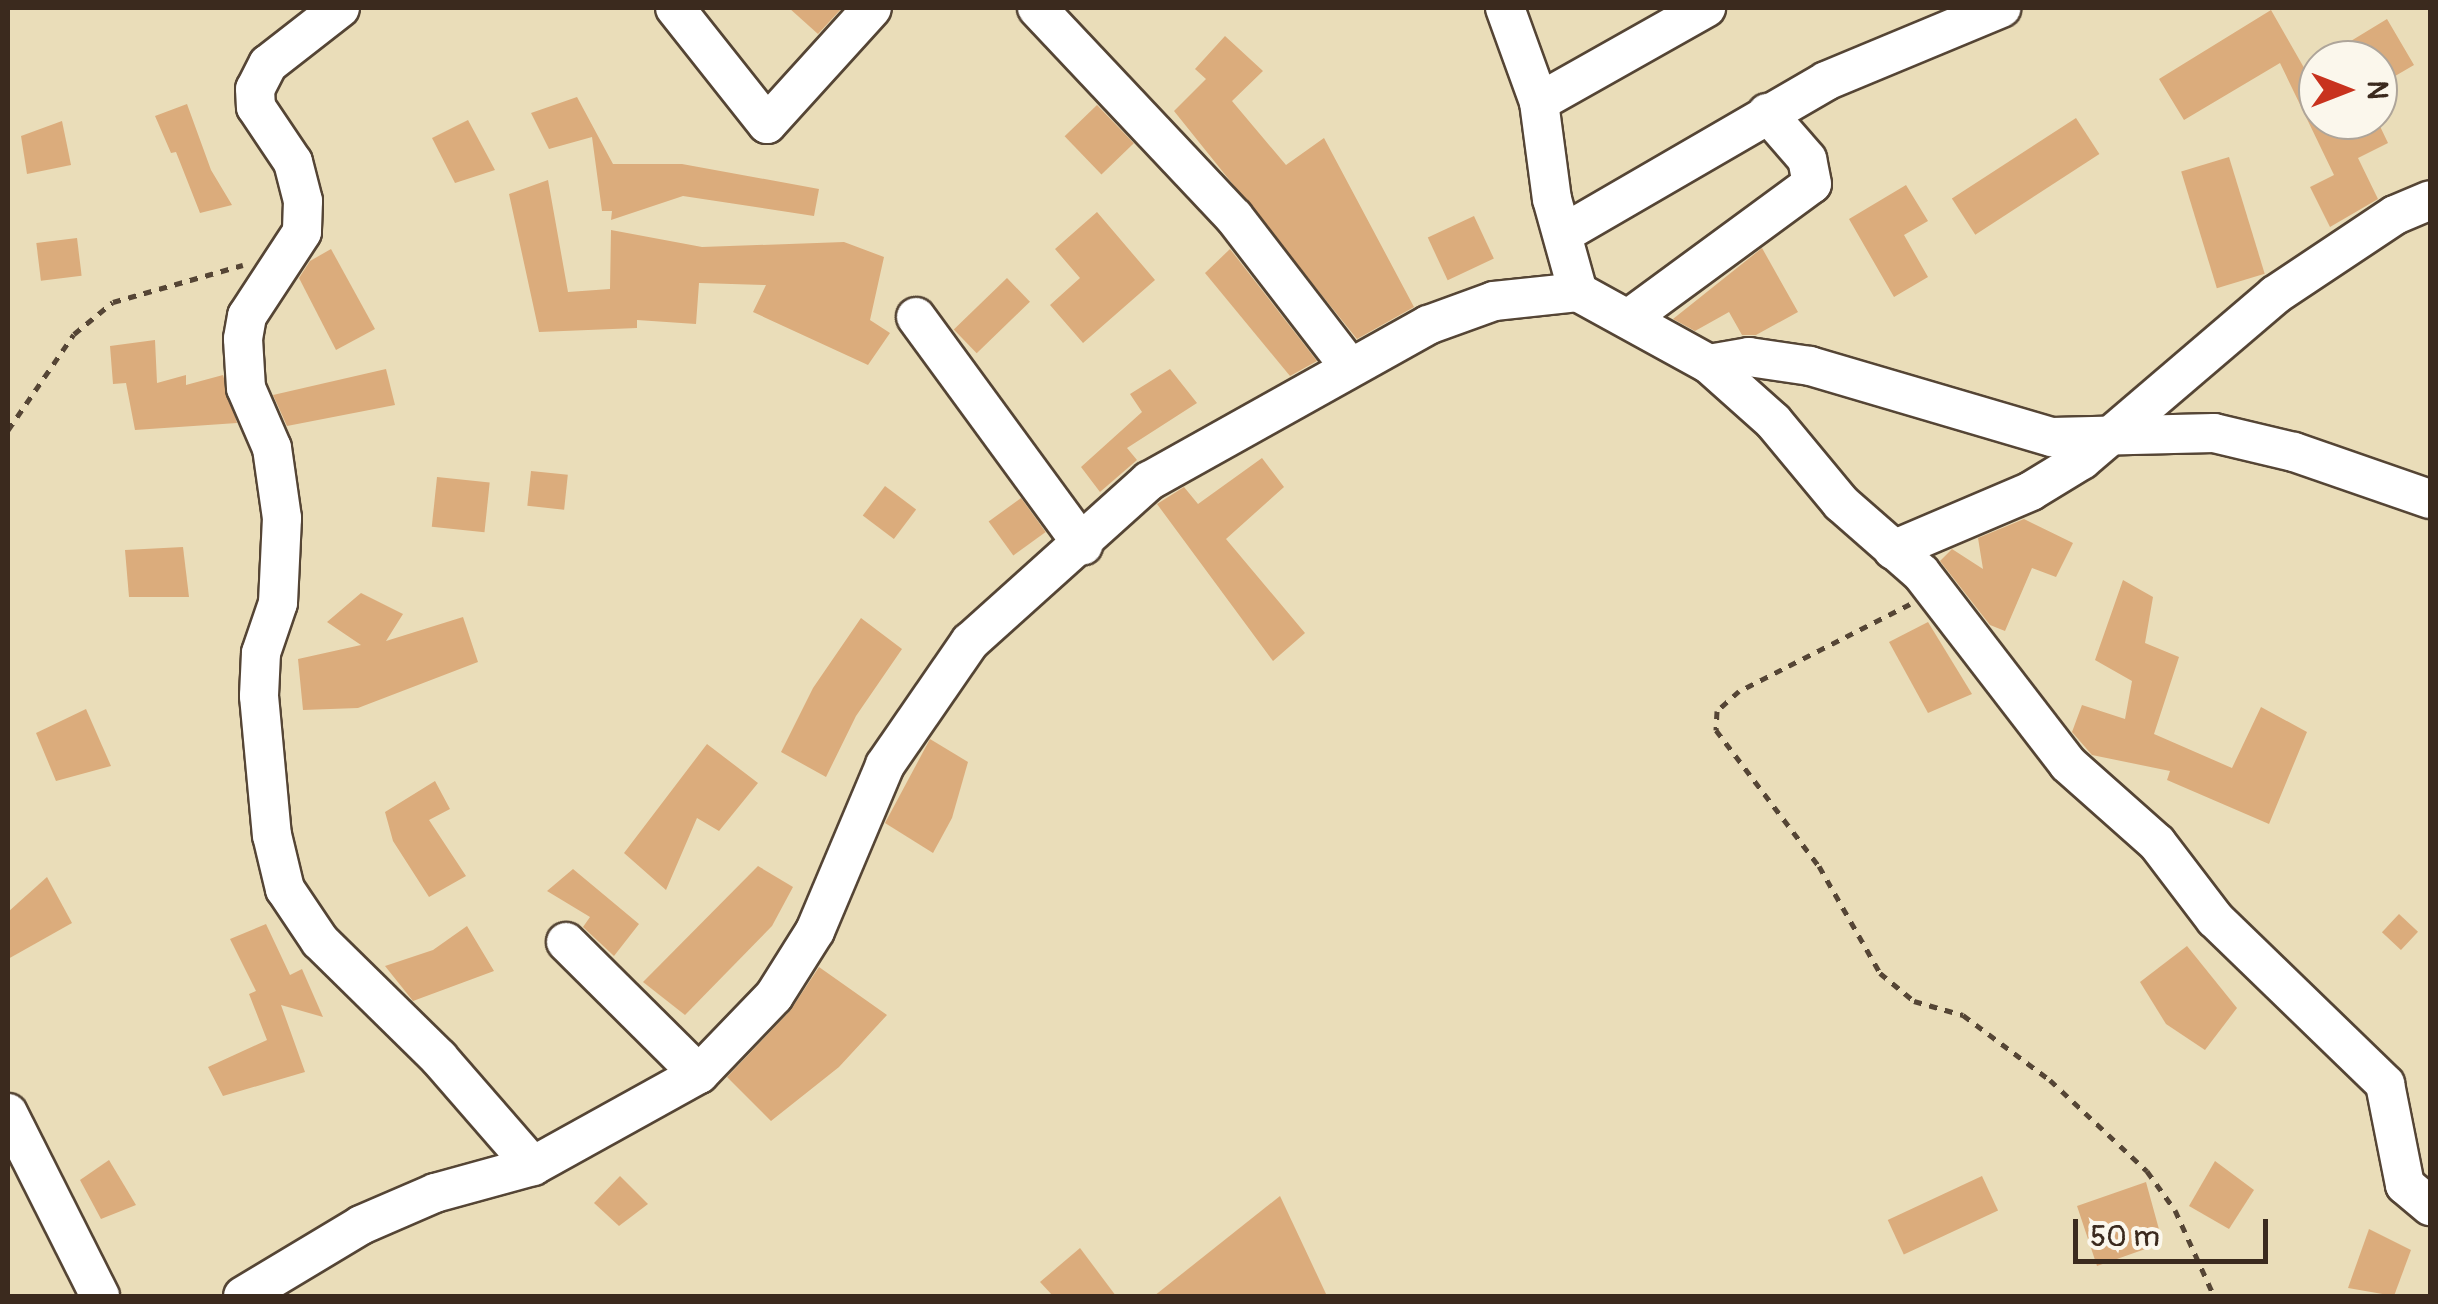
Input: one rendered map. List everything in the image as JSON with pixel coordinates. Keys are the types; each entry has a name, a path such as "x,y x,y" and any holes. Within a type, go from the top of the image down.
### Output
{"street":[{"path":"340,8 268,64 255,89 256,107 299,178 302,232 252,305 243,339 246,388 272,448 282,518 278,603 262,653 259,696 272,835 285,889 320,941 438,1058 533,1166"},
{"path":"674,8 767,124 872,8"},
{"path":"1037,8 1234,217 1348,365"},
{"path":"1504,8 1539,102 1552,198 1566,232 1578,292"},
{"path":"1539,102 1706,8"},
{"path":"1566,232 1767,113 2001,8"},
{"path":"1628,319 1812,184 1807,159 1767,113"},
{"path":"1893,550 2031,491 2116,435 2275,294 2395,215 2430,200"},
{"path":"243,1296 361,1225 435,1193 533,1166 700,1074 774,996 815,930 906,728 970,642 1083,545 1149,481 1348,365 1454,314 1494,301 1578,292 1709,364 1773,421 1842,503 1936,592 2068,764 2157,844 2215,919 2385,1084 2405,1185 2430,1206"},
{"path":"916,318 1083,545"},
{"path":"1709,364 1749,357 1791,363 2052,436 2214,434 2294,452 2430,499"},
{"path":"566,942 700,1074"},
{"path":"8,1113 100,1296"}],"path":[{"path":"8,430 74,334 113,302 290,254"},
{"path":"1936,592 1739,691 1717,711 1716,730 1819,866 1880,972 1914,1002 1963,1014 2050,1080 2147,1171 2174,1210 2214,1296"}],"building":[{"path":"789,8 842,8 818,34"},
{"path":"2271,10 2298,57 2298,100 2280,63 2184,120 2159,79"},
{"path":"2387,19 2414,65 2398,74 2398,40 2352,40"},
{"path":"1225,36 1263,71 1232,101 1286,165 1324,138 1414,307 1357,339 1174,111 1206,79 1195,69"},
{"path":"577,97 613,164 682,164 819,189 814,216 683,196 611,220 612,211 602,211 592,137 549,149 531,113"},
{"path":"187,104 211,170 232,205 200,213 176,152 171,153 155,116"},
{"path":"1097,105 1134,143 1101,174 1065,136"},
{"path":"2076,118 2099,154 1975,235 1952,199"},
{"path":"468,120 495,170 455,183 432,138"},
{"path":"62,121 71,165 27,174 21,136"},
{"path":"2317,140 2387,140 2388,143 2358,158 2378,199 2330,227 2310,187 2334,175"},
{"path":"2229,157 2265,274 2217,288 2181,172"},
{"path":"548,180 568,292 610,289 611,230 702,247 844,242 884,257 870,320 890,333 868,365 753,312 766,285 699,283 696,324 637,320 637,328 539,332 509,194"},
{"path":"1906,185 1928,221 1904,235 1928,277 1894,297 1849,219"},
{"path":"1097,212 1155,280 1083,343 1050,305 1080,278 1055,249"},
{"path":"1474,216 1494,259 1448,280 1428,238"},
{"path":"77,238 82,276 41,281 36,243"},
{"path":"1762,248 1798,312 1756,335 1742,335 1729,312 1695,331 1673,319"},
{"path":"331,249 375,329 336,350 299,278 310,261"},
{"path":"1230,249 1317,361 1290,376 1205,273"},
{"path":"1007,278 1030,302 977,353 954,329"},
{"path":"155,340 157,383 186,375 186,385 223,375 237,423 135,430 126,383 113,384 110,346"},
{"path":"386,369 395,405 287,426 273,395"},
{"path":"1170,369 1197,403 1127,448 1137,460 1100,492 1081,467 1142,412 1130,394"},
{"path":"1262,458 1284,487 1226,539 1305,633 1273,661 1157,504 1184,487 1198,504"},
{"path":"531,471 568,475 564,510 527,506"},
{"path":"437,477 490,483 484,532 432,527"},
{"path":"885,486 916,509 894,539 863,516"},
{"path":"1021,498 1046,532 1013,555 989,522"},
{"path":"2024,519 2073,543 2056,577 2032,568 2005,631 1990,625 1940,561 1952,549 1983,569 1978,538"},
{"path":"183,547 189,597 129,597 125,550"},
{"path":"2123,580 2153,597 2145,643 2179,657 2154,734 2232,768 2261,707 2307,732 2269,824 2167,780 2170,771 2092,755 2072,732 2082,705 2125,719 2132,681 2095,660"},
{"path":"361,593 403,614 386,641 463,617 478,662 358,708 303,710 298,659 361,645 327,622"},
{"path":"861,618 902,649 856,716 826,777 781,752 813,688"},
{"path":"1928,622 1972,694 1928,713 1889,642"},
{"path":"86,709 111,766 56,781 36,733"},
{"path":"930,739 968,762 952,818 933,853 885,823"},
{"path":"707,744 758,783 719,831 697,818 666,890 624,853"},
{"path":"435,781 450,809 429,820 466,876 429,897 393,841 385,812"},
{"path":"758,866 793,887 772,926 685,1015 643,982"},
{"path":"573,869 639,924 614,956 583,927 590,917 547,891"},
{"path":"47,877 72,923 8,959 8,912"},
{"path":"2399,914 2418,932 2401,950 2382,932"},
{"path":"266,924 290,975 302,969 323,1017 281,1005 305,1072 223,1096 208,1067 267,1040 249,994 256,991 230,939"},
{"path":"467,926 494,971 413,1001 385,966 433,950"},
{"path":"2187,946 2237,1008 2205,1050 2166,1024 2140,982"},
{"path":"819,967 887,1015 839,1067 771,1121 727,1077 790,1011"},
{"path":"109,1160 136,1205 101,1219 80,1180"},
{"path":"2215,1161 2254,1190 2229,1229 2189,1206"},
{"path":"620,1176 648,1204 619,1226 594,1203"},
{"path":"1982,1176 1998,1210 1904,1254 1888,1220"},
{"path":"2146,1182 2160,1233 2148,1237 2151,1247 2097,1266 2077,1206"},
{"path":"1280,1196 1327,1296 1154,1296"},
{"path":"2369,1229 2411,1250 2394,1296 2348,1288"},
{"path":"1080,1248 1116,1296 1053,1296 1040,1282"}]}
